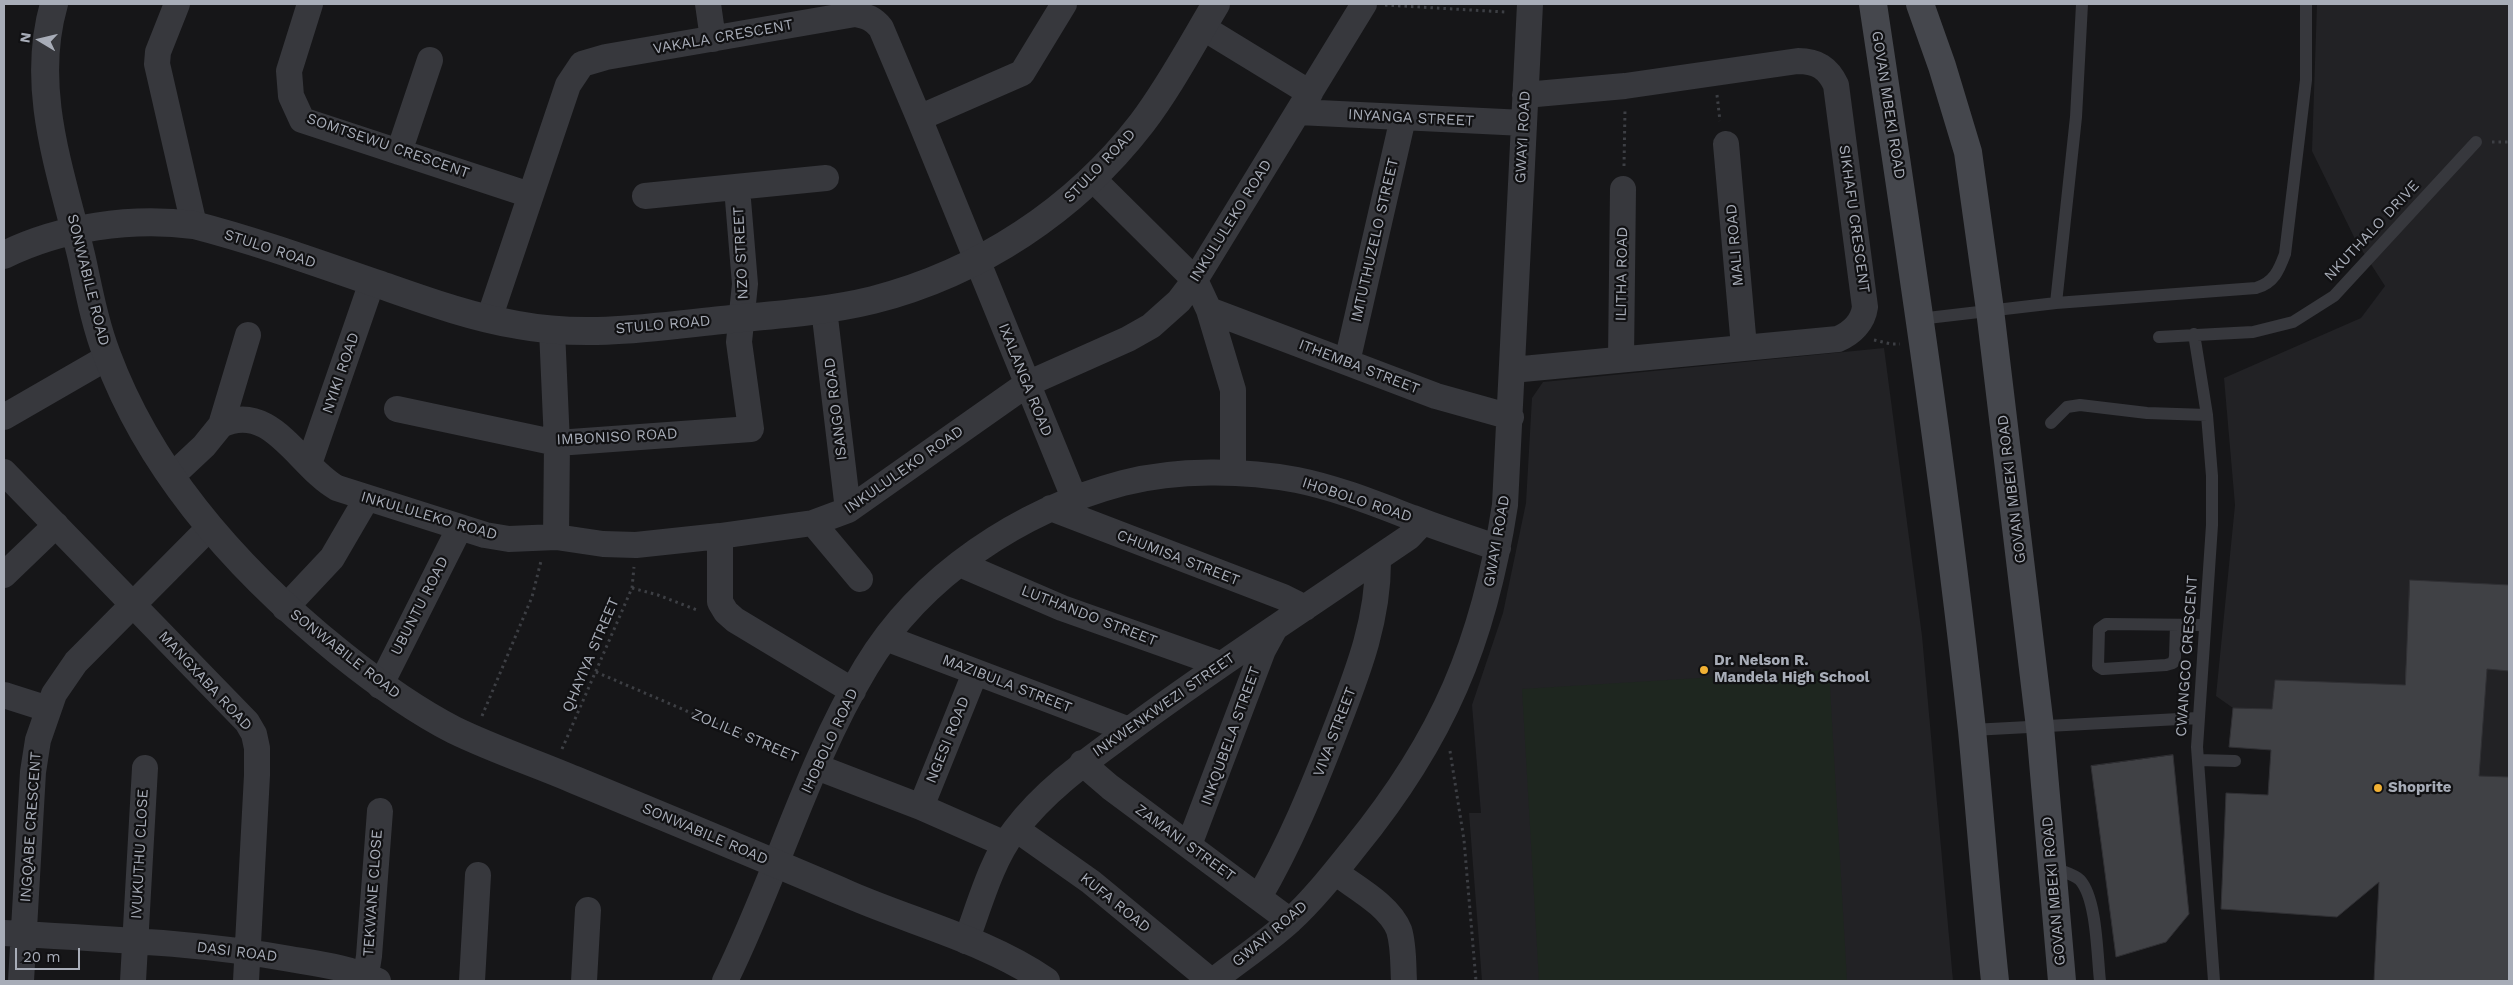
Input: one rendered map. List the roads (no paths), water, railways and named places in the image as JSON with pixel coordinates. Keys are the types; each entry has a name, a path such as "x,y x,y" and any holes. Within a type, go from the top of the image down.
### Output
{"main road":[{"name":"GOVAN MBEKI ROAD","path":"1873,4 1920,319 1972,730 1995,981"},
{"name":"GOVAN MBEKI ROAD","path":"1920,4 1948,84 1968,152 1990,310 2040,728 2062,981"}],"street":[{"name":"SONWABILE ROAD","path":"54,4 46,36 43,62 44,88 48,114 96,322 108,358 145,434 208,528 285,608 380,686 453,729 966,941 1014,962 1046,981"},
{"path":"177,4 158,52 157,64 194,225"},
{"name":"SOMTSEWU CRESCENT","path":"310,4 289,71 291,96 302,120 530,195"},
{"path":"708,4 713,39"},
{"path":"919,118 1022,73 1064,4"},
{"name":"STULO ROAD","path":"4,256 36,242 122,223 170,222 194,225 489,319 552,330 633,329 824,309 872,300 943,276 976,261 1040,223 1092,178 1141,124 1162,94 1216,4"},
{"name":"INKULULEKO ROAD","path":"221,425 241,418 260,422 309,464 324,481 367,498 460,527 509,539 552,537 603,544 636,545 813,523 848,510 1027,384 1128,339 1151,326 1179,301 1195,280 1364,4"},
{"name":"GWAYI ROAD","path":"1212,981 1290,921 1335,872 1389,805 1434,734 1456,687 1476,634 1498,548 1505,505 1511,416 1529,8"},
{"name":"VAKALA CRESCENT","path":"489,319 568,85 582,64 606,57 855,14 875,20 881,28 976,261"},
{"name":"INYANGA STREET","path":"1202,27 1304,102 1403,118 1524,123"},
{"path":"400,152 430,60"},
{"name":"SIKHAFU CRESCENT","path":"1512,370 1843,337 1855,328 1864,314 1865,299 1836,85 1831,74 1823,67 1806,61 1625,86 1525,96"},
{"name":"IMTUTHUZELO STREET","path":"1347,362 1403,118"},
{"name":"MALI ROAD","path":"1726,144 1744,347"},
{"name":"NZO STREET","path":"645,196 826,178"},
{"path":"1092,178 1195,280 1209,310 1233,390 1233,472"},
{"name":"NZO STREET","path":"737,188 745,284 739,342 751,429"},
{"name":"ILITHA ROAD","path":"1621,359 1623,188"},
{"name":"IXALANGA ROAD","path":"976,261 1027,384 1063,504"},
{"name":"NYIKI ROAD","path":"309,464 372,282"},
{"name":"ISANGO ROAD","path":"824,309 848,510"},
{"name":"ITHEMBA STREET","path":"1209,310 1436,396 1511,416"},
{"path":"552,330 557,443 552,537"},
{"path":"172,476 204,446 221,425 248,335"},
{"path":"4,417 108,358"},
{"name":"IMBONISO ROAD","path":"397,409 557,443 751,429"},
{"name":"MANGXABA ROAD","path":"4,472 247,722 254,734 257,775 246,981"},
{"name":"IHOBOLO ROAD","path":"777,864 837,719 886,638 908,612 944,576 1020,523 1063,504 1123,483 1157,477 1233,472 1297,480 1330,488 1498,548"},
{"path":"285,608 332,558 367,498"},
{"name":"CHUMISA STREET","path":"1063,504 1284,597 1305,608"},
{"name":"INKWENKWEZI STREET","path":"966,941 1010,837 1082,763 1220,664 1408,537 1423,522"},
{"path":"813,523 860,579"},
{"path":"4,575 56,525"},
{"name":"UBUNTU ROAD","path":"380,686 460,527"},
{"name":"INGQABE CRESCENT","path":"21,981 14,934 38,740 54,694 76,662 208,528"},
{"path":"720,536 720,602 726,612 735,620 853,690"},
{"name":"VIVA STREET","path":"1259,897 1301,818 1365,653 1378,582 1378,558"},
{"name":"LUTHANDO STREET","path":"960,564 1062,608 1220,664"},
{"name":"INKQUBELA STREET","path":"1189,845 1263,650 1275,628"},
{"name":"MAZIBULA STREET","path":"886,638 1129,730"},
{"name":"NGESI ROAD","path":"921,807 975,673"},
{"path":"4,695 48,709"},
{"name":"ZAMANI STREET","path":"1082,763 1110,787 1290,921"},
{"name":"ZOLILE STREET","path":"817,767 921,807 1010,837"},
{"name":"IVUKUTHU CLOSE","path":"132,981 145,768"},
{"name":"TEKWANE CLOSE","path":"369,979 369,956 380,811"},
{"name":"KUFA ROAD","path":"1010,837 1091,882 1212,981"},
{"path":"725,981 777,864"},
{"path":"1335,872 1383,908 1395,924 1401,940 1404,981"},
{"path":"472,981 478,875"},
{"path":"584,981 588,910"},
{"name":"DASI ROAD","path":"14,934 135,940 248,951 344,968 369,979"}],"lane":[{"path":"2056,303 2076,117 2082,4"},
{"path":"1920,319 2056,303 2256,288 2270,282 2279,270 2285,254 2302,123 2306,80 2306,4"},
{"name":"NKUTHALO DRIVE","path":"2159,337 2254,332 2293,322 2334,296 2476,142"},
{"name":"CWANGCO CRESCENT","path":"2194,334 2207,415 2212,476 2212,525 2198,718 2198,760 2214,981"},
{"path":"2051,422 2067,407 2080,405 2147,413 2207,415"},
{"path":"2176,625 2175,657 2173,663 2103,669 2098,666 2098,629 2106,624 2205,625"},
{"path":"1972,730 2040,728 2198,718"},
{"path":"2198,760 2235,761"},
{"path":"2052,867 2078,878 2086,888 2091,904 2100,981"}],"place":[{"name":"Dr. Nelson R. Mandela High School","path":"1704,670"},
{"name":"Shoprite","path":"2378,788"}]}
